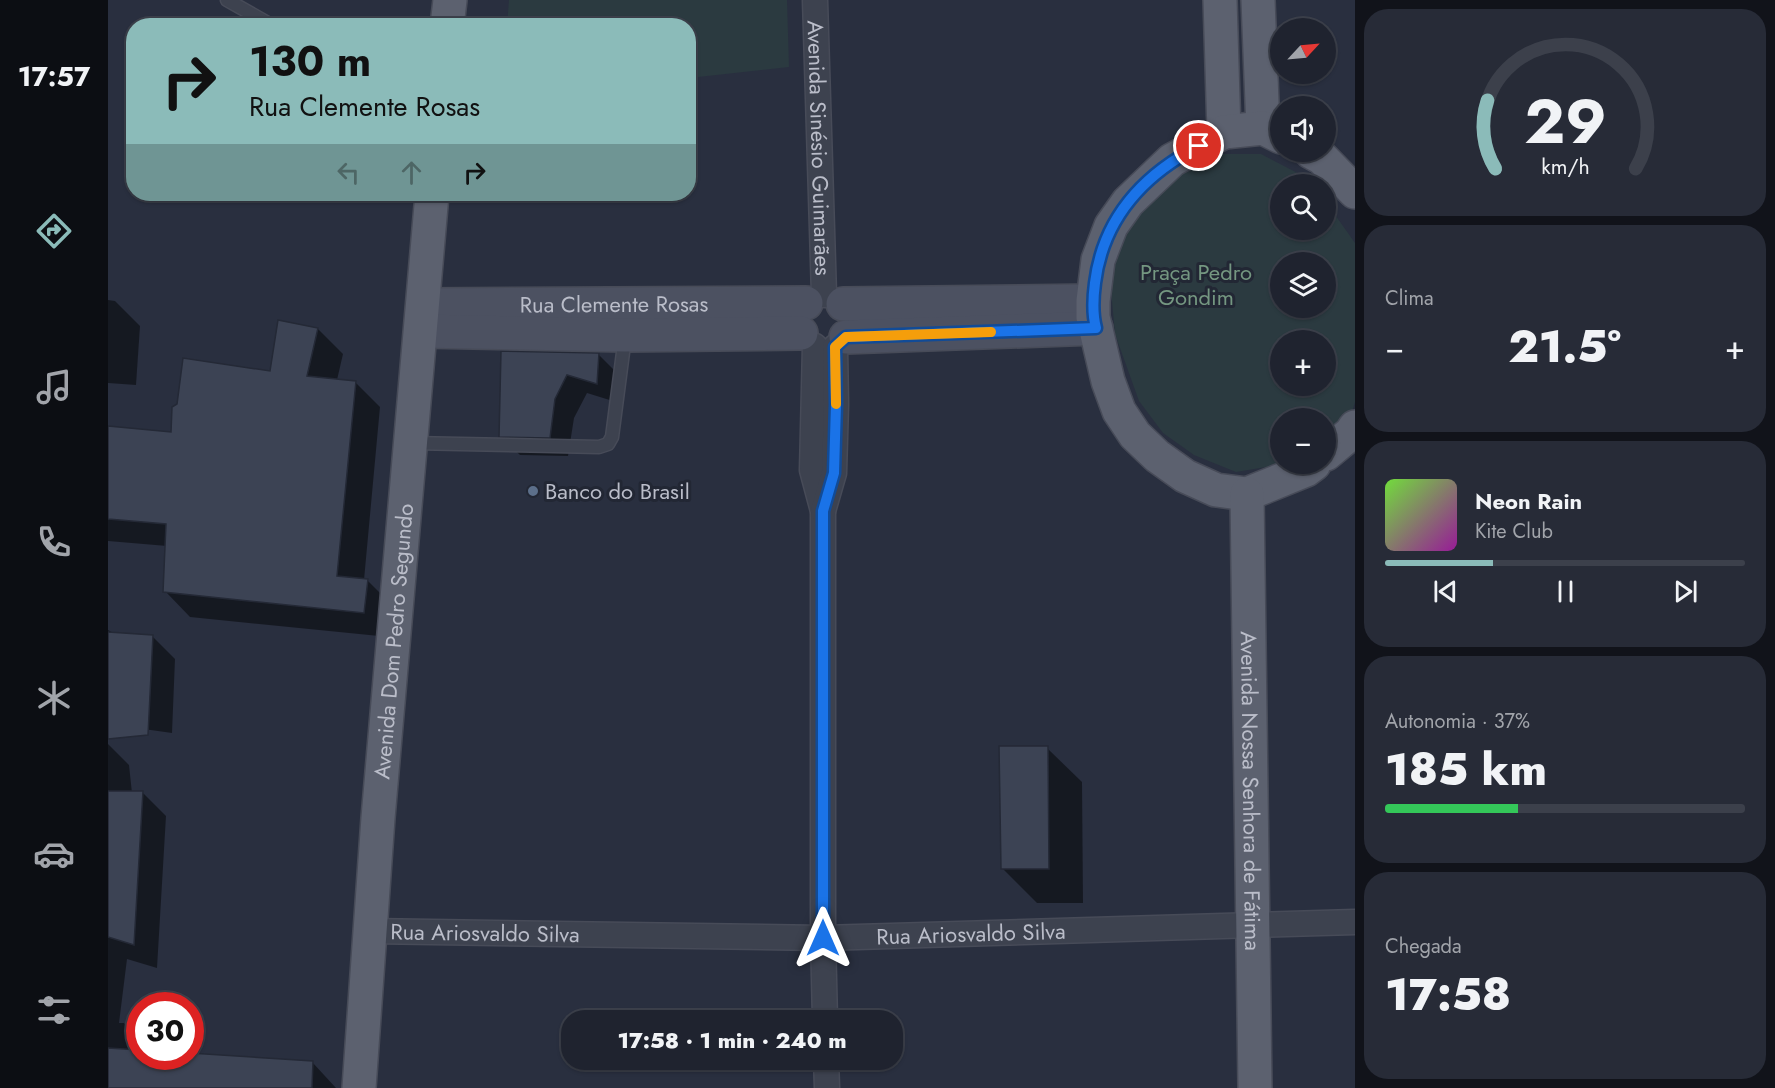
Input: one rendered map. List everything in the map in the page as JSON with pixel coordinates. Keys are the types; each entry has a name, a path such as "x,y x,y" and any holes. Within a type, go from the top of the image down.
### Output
{"main road":[{"path":"448,18 450,0"},
{"path":"1220,0 1224,132"},
{"path":"1258,0 1270,113"},
{"path":"1270,132 1224,132 1172,160 1128,202 1111,226 1098,260 1094,315 1108,381 1119,411 1135,435 1157,456 1185,476 1216,490 1247,494 1296,474"},
{"path":"1326,162 1355,192"},
{"name":"Avenida Dom Pedro Segundo","path":"359,1088 369,931 431,201"},
{"name":"Rua Clemente Rosas","path":"423,318 625,335 824,324 1094,315"},
{"name":"Rua Clemente Rosas","path":"423,318 824,324"},
{"path":"1336,446 1355,427"},
{"name":"Avenida Nossa Senhora de Fátima","path":"1247,494 1255,1088"}],"street":[{"name":"Avenida Sinésio Guimarães","path":"815,0 824,324 812,470 823,511 825,1010"},
{"name":"Rua Ariosvaldo Silva","path":"369,931 823,938 1355,922"},
{"path":"826,1070 826,1088"}],"lane":[{"path":"227,0 259,18"},
{"path":"410,443 599,447 608,444 612,437 625,335"}],"green space":[{"path":"509,0 787,0 789,67 696,77 696,18 508,18"},
{"name":"Praça Pedro Gondim","path":"1215,154 1261,154 1270,159 1270,162 1276,162 1299,174 1270,174 1270,240 1336,240 1336,216 1355,243 1355,402 1352,412 1336,427 1336,408 1270,408 1270,466 1236,472 1194,455 1163,433 1139,401 1115,334 1109,268 1134,208 1170,174"}],"building":[{"path":"278,320 318,328 307,376 356,381 337,576 368,579 364,613 163,592 166,524 108,519 108,426 171,432 172,407 177,404 183,358 270,371"},
{"path":"501,351 599,353 597,384 567,375 555,399 550,438 499,437"},
{"path":"108,632 153,635 148,735 108,739"},
{"path":"999,746 1048,746 1049,869 1001,869"},
{"path":"108,791 143,791 134,945 108,937"},
{"path":"108,1048 126,1049 126,1070 204,1070 204,1054 313,1061 312,1088 108,1088"}],"slow traffic":[{"path":"836,404 835,347 846,337 991,332"}],"place":[{"name":"Banco do Brasil","path":"533,491"}],"route":[{"path":"823,938 823,511 834,473 835,347 846,337 1096,328 1093,301 1098,260 1111,226 1128,202 1172,160 1199,146"}]}
